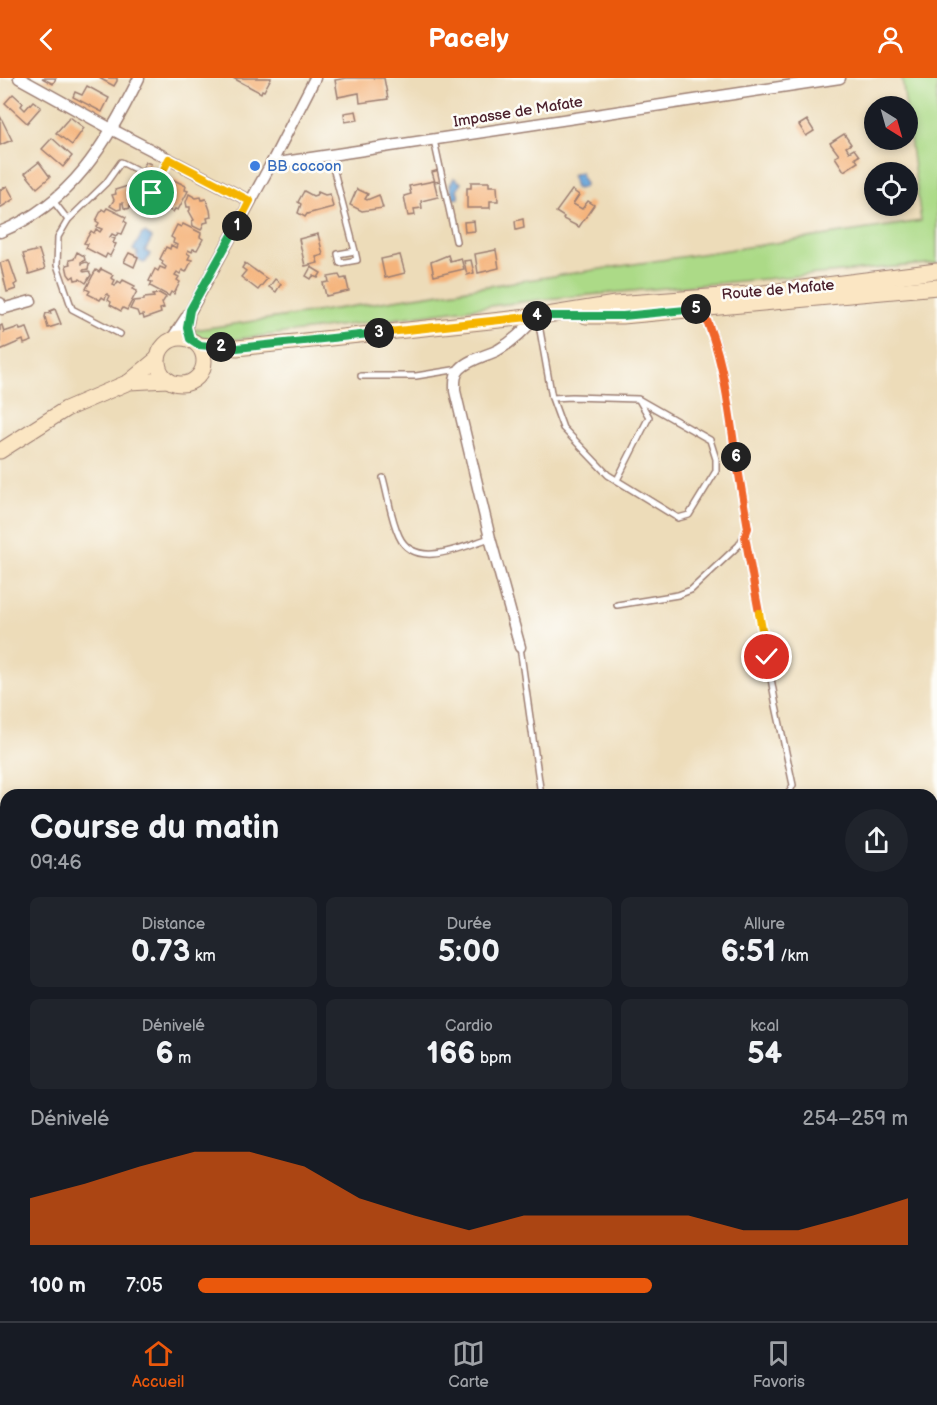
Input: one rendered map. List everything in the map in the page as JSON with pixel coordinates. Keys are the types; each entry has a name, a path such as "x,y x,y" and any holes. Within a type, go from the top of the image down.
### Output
{"main road":[{"name":"Route de Mafate","path":"194,342 237,348 542,316 623,316 763,293 937,271"},
{"name":"Route de Mafate","path":"701,303 937,287"},
{"path":"180,337 194,342 204,357 202,370 194,380 188,383 174,383 168,380 160,371 158,358 162,347 180,337"},
{"name":"Route de Mafate","path":"202,370 217,358 237,348"},
{"path":"0,450 66,409 129,382 158,358"},
{"path":"129,382 168,380"}],"street":[{"path":"19,78 250,201"},
{"path":"0,231 20,223 54,202 82,171 113,130 139,78"},
{"path":"171,340 271,164 315,78"},
{"name":"Impasse de Mafate","path":"271,164 840,78"},
{"path":"0,303 2,309 31,301"},
{"path":"190,310 187,327 194,342"},
{"path":"520,647 490,538 455,391 455,377 468,363 500,349 542,316"}],"lane":[{"path":"434,140 456,241"},
{"path":"330,156 355,251"},
{"path":"152,193 169,159"},
{"path":"120,334 72,309 57,265 58,237 68,220 106,183 121,162 141,172"},
{"path":"54,202 68,220"},
{"path":"617,605 678,595 691,590 739,545 748,528 721,363 716,342 701,303"},
{"path":"542,316 552,398 563,428 608,475 678,518 689,515 716,471 716,459 710,440 638,399 552,398"},
{"path":"361,376 416,376 460,369"},
{"path":"617,480 650,417 638,399"},
{"path":"383,478 398,536 405,546 415,552 430,555 490,538"},
{"path":"745,536 793,785 790,789"},
{"path":"520,647 540,789"}],"green space":[{"path":"902,78 937,78 937,263 545,299 223,341 202,338 188,331 921,221 918,198 918,162 913,162 912,150 918,150 918,96 904,96"}],"water":[{"path":"580,172 585,184 584,187 578,189 575,188 572,175"},
{"path":"454,178 461,183 457,189 459,198 453,199 450,185"},
{"path":"145,233 152,238 145,251 150,254 143,263 135,258 138,253 133,250 142,234"}],"building":[{"path":"42,78 56,78 53,84"},
{"path":"99,78 117,78 117,81 114,86"},
{"path":"233,78 271,78 261,93"},
{"path":"384,78 388,99 360,103 359,93 338,97 335,80"},
{"path":"87,86 109,98 102,112 73,97 75,92 82,95"},
{"path":"13,94 23,103 21,106 25,110 33,101 41,107 27,123 5,103"},
{"path":"356,111 358,120 345,122 344,113"},
{"path":"0,116 12,140 0,145"},
{"path":"70,117 84,128 72,145 56,133"},
{"path":"807,120 814,131 806,136 799,125"},
{"path":"844,134 851,144 846,147 849,152 854,149 859,156 855,158 858,162 844,171 835,157 839,155 830,143"},
{"path":"52,138 72,156 63,167 42,149"},
{"path":"39,162 50,177 37,188 25,173"},
{"path":"146,162 151,164 149,169 143,167"},
{"path":"439,170 441,181 435,182 432,172"},
{"path":"174,180 186,186 185,190 188,191 178,210 175,209 173,212 161,206 163,202 159,201 162,196 159,195 165,185 167,186 169,182 173,184"},
{"path":"146,181 151,184 149,190 143,187"},
{"path":"434,181 438,197 421,201 422,208 414,209 415,215 408,216 404,196 411,194 409,186"},
{"path":"471,182 489,182 489,186 497,186 498,201 490,201 490,208 467,208 467,188 471,188"},
{"path":"7,186 14,199 0,208 0,190"},
{"path":"128,186 129,190 133,189 136,195 145,198 150,196 151,201 155,204 151,211 147,209 142,211 140,208 142,204 138,202 133,205 131,201 129,201 130,208 127,209 124,208 123,203 121,203 121,209 117,210 110,206 114,200 112,195 116,194 115,190"},
{"path":"357,189 368,194 365,199 367,200 379,195 383,208 362,211 350,205"},
{"path":"572,190 579,195 573,204 582,209 588,201 594,205 579,227 563,219 564,217 556,212"},
{"path":"304,191 313,196 318,192 325,195 330,194 333,207 307,214 305,217 298,213 301,204 298,202"},
{"path":"189,194 196,198 201,197 202,200 206,199 210,210 211,217 207,218 208,222 204,223 201,230 193,226 192,221 194,220 186,202"},
{"path":"107,208 126,217 124,221 127,223 122,234 118,233 116,236 112,234 110,237 115,239 113,243 116,244 110,256 107,254 105,258 86,248 88,244 84,243 91,231 94,233 96,229 100,232 102,229 97,227 99,223 96,221 102,209 105,211"},
{"path":"523,219 524,228 516,230 515,221"},
{"path":"474,221 475,231 465,232 464,222"},
{"path":"183,224 201,233 200,237 203,239 197,250 193,249 192,252 188,250 187,253 190,255 188,259 192,260 186,272 182,270 180,274 177,272 175,275 179,277 177,280 180,282 174,294 171,292 169,296 150,286 152,282 149,281 155,269 158,271 160,267 165,269 160,259 166,247 170,249 171,245 176,248 177,245 173,243 174,239 171,237 177,225 181,227"},
{"path":"318,234 323,255 316,257 318,263 305,266 299,239"},
{"path":"39,250 45,269 29,274 23,254"},
{"path":"496,250 499,268 478,273 475,254"},
{"path":"77,252 84,256 85,260 81,264 86,262 89,264 88,269 83,270 84,272 89,271 91,275 86,283 80,279 75,280 74,276 71,278 68,274 66,265 70,264 69,260 74,259"},
{"path":"129,253 138,257 134,267 124,262"},
{"path":"400,255 405,273 385,278 381,259"},
{"path":"448,255 450,261 461,258 464,269 434,276 431,262"},
{"path":"9,260 17,283 14,285 16,289 7,292 0,263"},
{"path":"471,260 474,273 467,275 464,261"},
{"path":"245,263 267,279 258,290 241,277 246,271 242,268"},
{"path":"311,267 321,273 318,278 313,276 311,279 306,276"},
{"path":"101,269 113,275 111,278 115,280 113,284 115,286 118,281 121,283 123,280 135,286 133,289 137,291 127,310 123,308 121,311 110,305 111,302 108,300 110,296 107,294 105,299 102,297 100,300 88,294 90,291 86,289 93,275 96,270 99,272"},
{"path":"339,275 341,279 346,278 349,291 326,296 323,283 329,282 328,277"},
{"path":"275,279 281,284 276,292 269,287"},
{"path":"159,293 166,297 162,303 164,308 160,309 161,313 144,319 143,315 139,316 137,311 130,309 134,301 154,297 153,295"},
{"path":"55,309 61,324 48,328 46,313 51,314 50,311"},
{"path":"2,325 4,332 19,327 20,330 27,328 32,341 24,344 23,340 0,350 0,326"}],"place":[{"name":"BB cocoon","path":"255,166"}],"route":[{"path":"152,193 169,159 250,201 190,310 187,327 190,339 199,345 237,348 547,315 623,316 702,309 716,342 721,363 748,528 745,536 767,657"}]}
